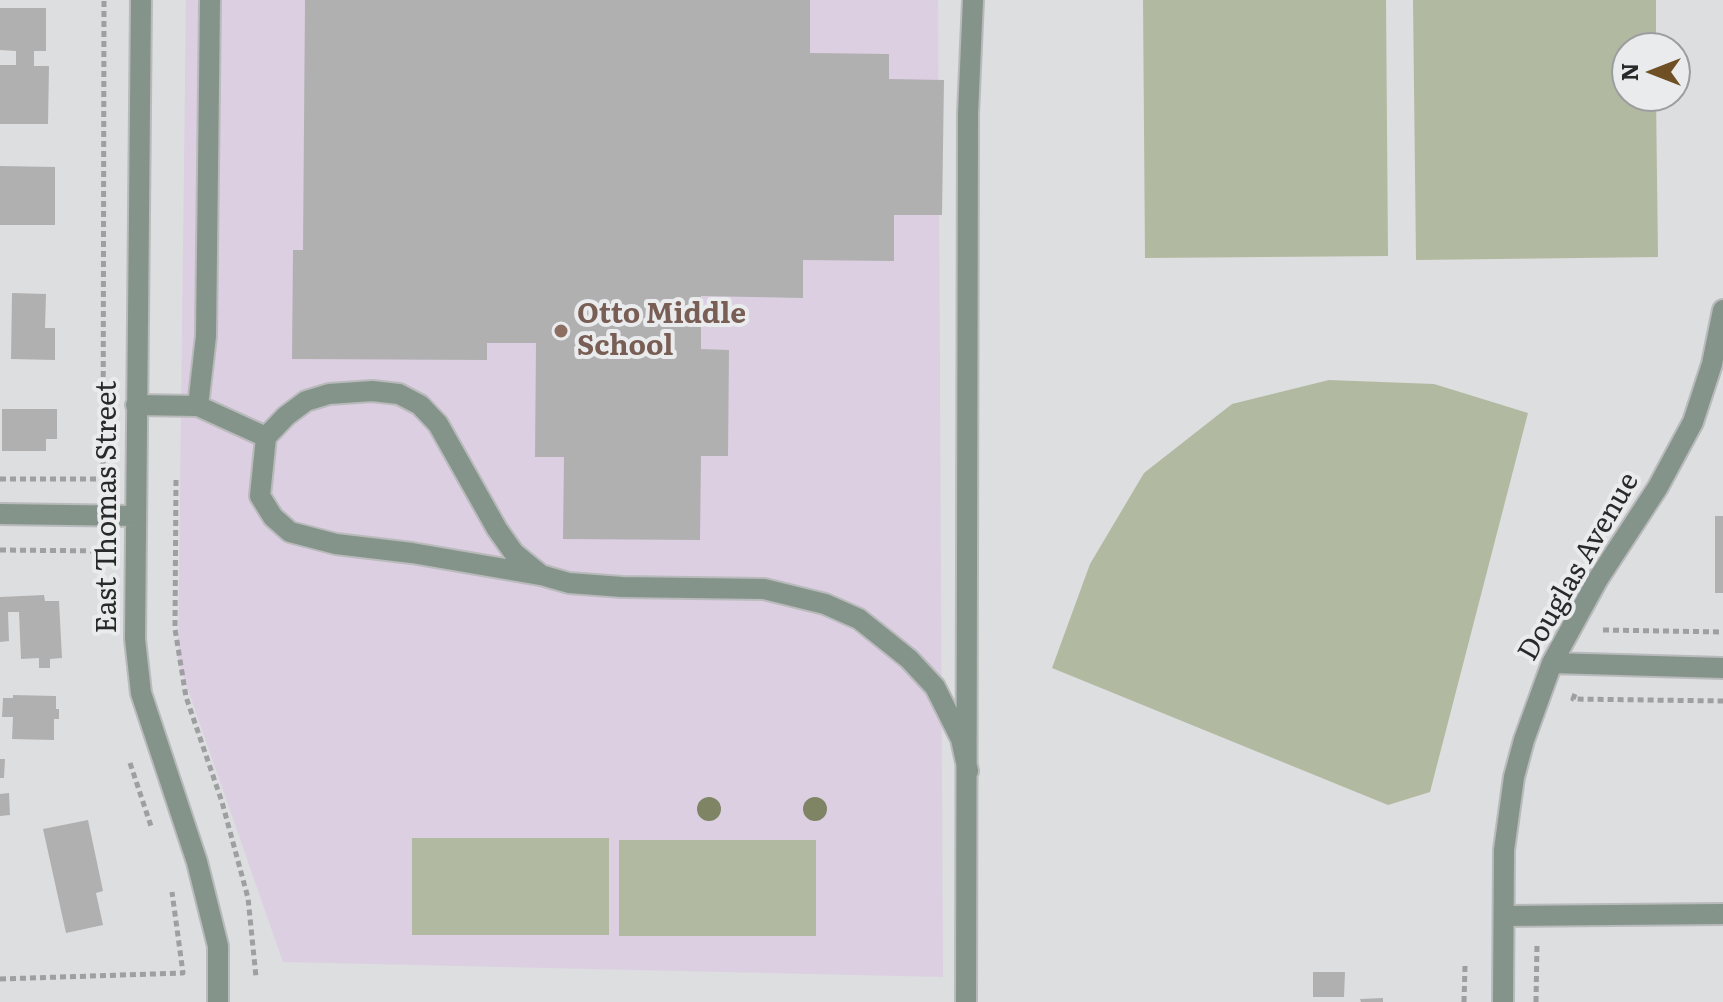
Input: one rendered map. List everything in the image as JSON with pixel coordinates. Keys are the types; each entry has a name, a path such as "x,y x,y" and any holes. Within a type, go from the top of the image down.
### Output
{"street":[{"name":"East Thomas Street","path":"141,0 135,639 141,693 200,876 218,946 218,1002"},
{"path":"198,406 206,336 208,271 210,0"},
{"path":"966,1002 968,114 973,0"},
{"name":"Douglas Avenue","path":"1503,1002 1504,850 1514,777 1524,740 1552,663 1598,579 1658,487 1693,422 1712,364 1723,310"},
{"path":"541,575 514,553 497,529 438,424 420,405 399,394 372,391 329,394 306,401 266,437 260,496 273,517 290,532 336,544 412,553 541,575 569,583 612,587 764,589 825,604 859,619 909,659 935,687 961,739 968,771"},
{"path":"136,405 198,406 266,437"},
{"path":"0,514 136,516"},
{"path":"1552,663 1723,668"},
{"path":"1504,916 1723,914"}],"path":[{"path":"0,479 103,479"},
{"path":"176,480 175,629 186,697 222,802 248,898 256,977"},
{"path":"0,550 106,551"},
{"path":"1536,1002 1537,915"},
{"path":"1464,1002 1465,966"}],"shaded area":[{"name":"Otto Middle School","path":"186,0 938,0 943,977 283,962 178,661"}],"green space":[{"path":"1143,0 1386,0 1388,256 1145,258"},
{"path":"1413,0 1656,0 1656,32 1611,32 1611,112 1656,112 1658,257 1416,260"},
{"path":"1329,380 1434,384 1528,413 1430,792 1388,805 1052,668 1090,564 1144,473 1232,404"},
{"path":"412,838 609,838 609,935 412,935"},
{"path":"619,840 816,840 816,936 619,936"}],"building":[{"path":"305,0 810,0 810,53 889,54 889,79 944,80 942,215 894,215 894,261 803,260 803,298 701,296 701,349 729,350 728,456 701,456 700,540 563,539 564,457 535,457 536,343 487,343 487,360 292,359 293,250 303,250"},
{"path":"0,8 46,8 46,51 34,51 34,66 49,66 48,124 0,124 0,65 16,65 16,51 0,50"},
{"path":"0,166 55,167 55,225 0,225"},
{"path":"12,293 46,294 45,328 55,328 55,360 11,359"},
{"path":"2,409 57,409 57,439 46,439 46,451 2,451"},
{"path":"1715,516 1723,516 1723,593 1715,593"},
{"path":"44,595 45,601 59,601 62,658 50,659 50,668 39,668 39,658 21,659 19,612 8,612 9,641 0,642 0,597"},
{"path":"13,695 56,696 59,719 54,719 54,740 12,739 13,717 2,717 3,698 13,698"},
{"path":"0,759 5,759 4,778 0,778"},
{"path":"9,793 10,815 0,816 0,794"},
{"path":"88,820 103,891 96,893 103,925 66,933 43,829"},
{"path":"1313,972 1345,972 1344,997 1313,997"},
{"path":"1383,998 1383,1002 1361,1002 1360,999"}],"place":[{"name":"Otto Middle School","path":"561,331"}]}
